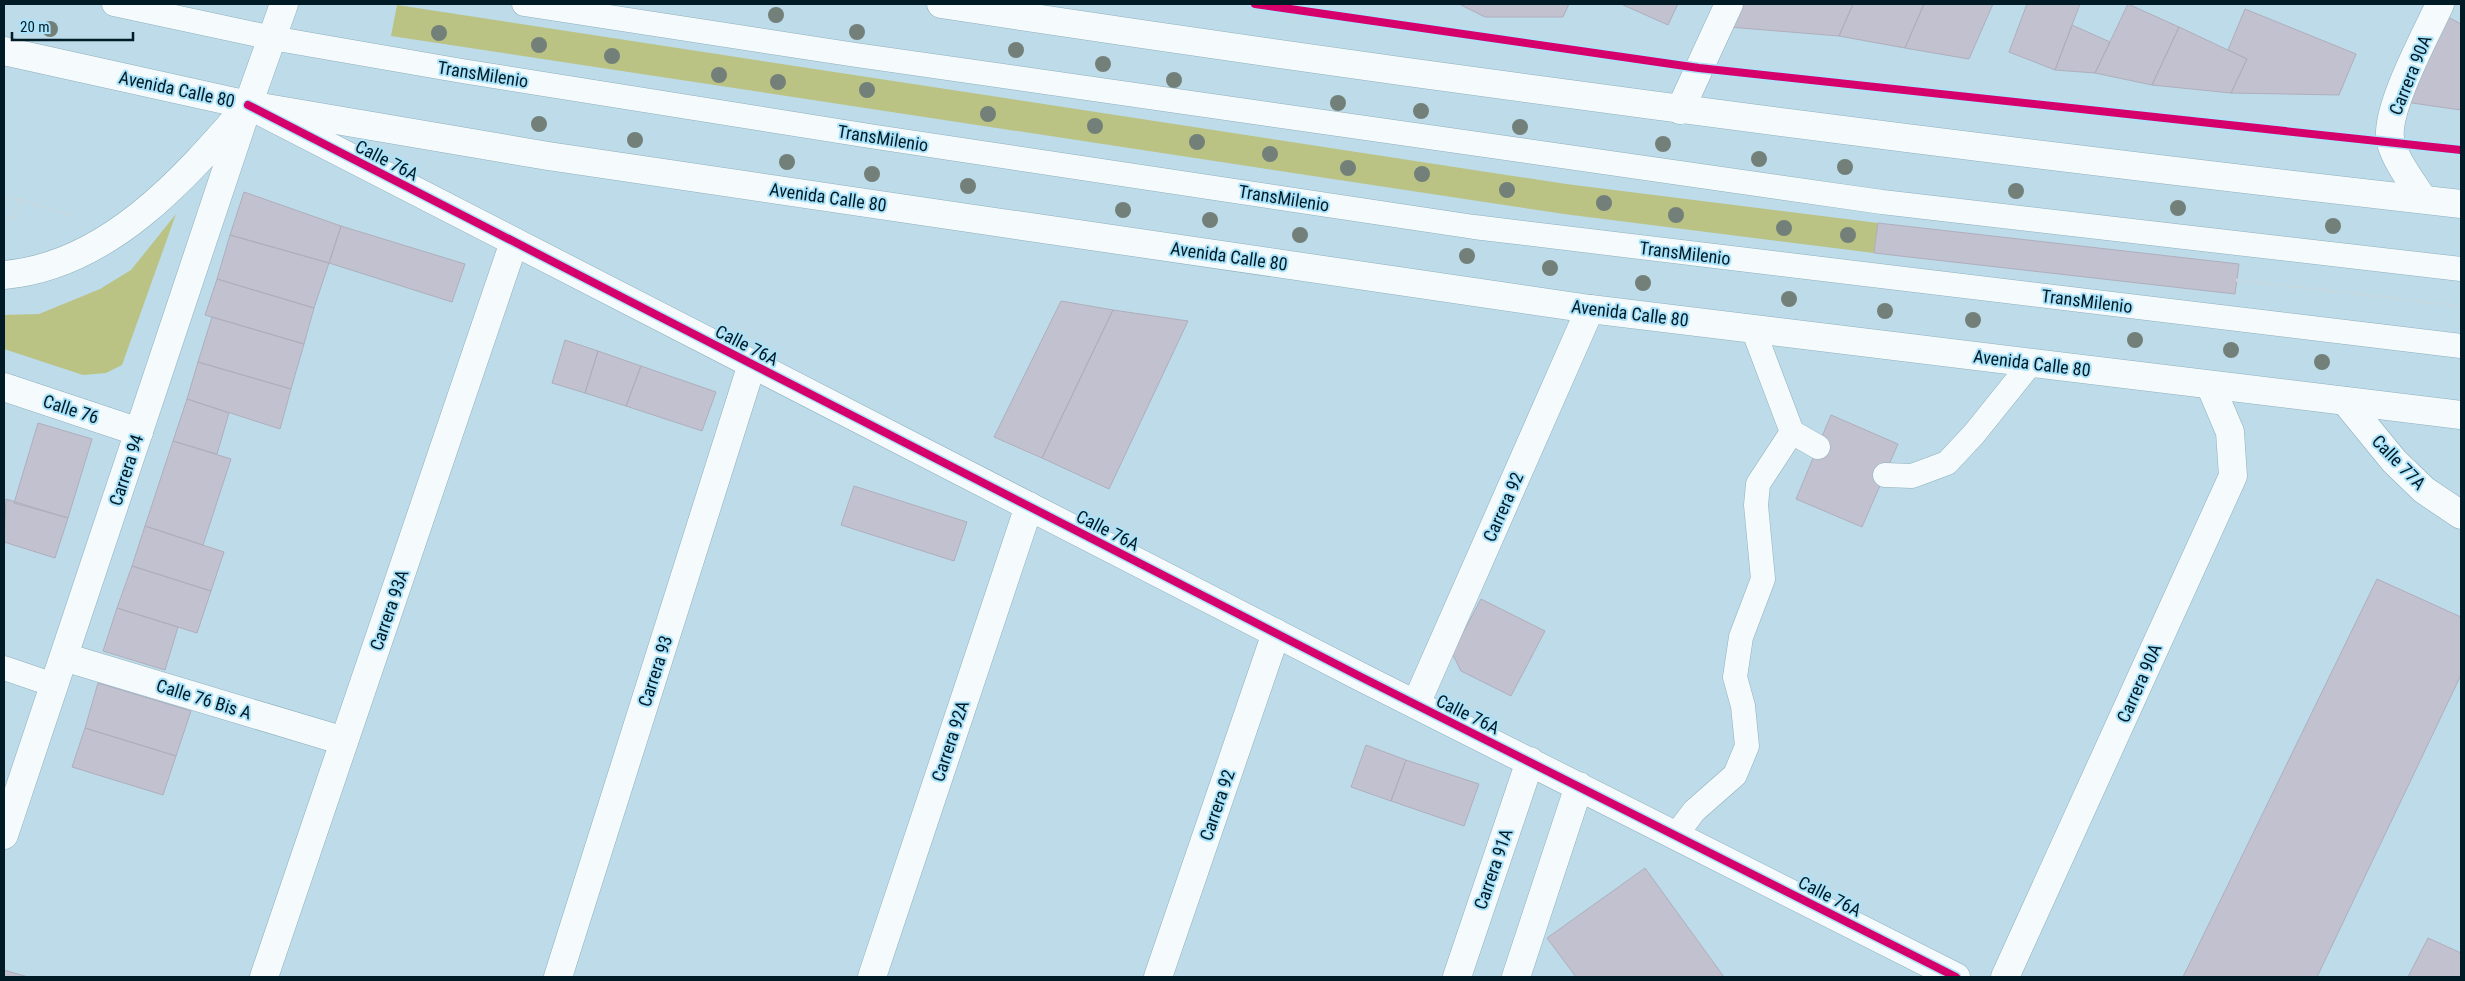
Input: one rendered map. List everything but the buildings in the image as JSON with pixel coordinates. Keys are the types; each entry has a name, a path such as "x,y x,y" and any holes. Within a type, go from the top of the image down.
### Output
{"main road":[{"name":"Carrera 94","path":"4,835 248,105 284,4"},
{"path":"941,4 1288,56 1680,110 2461,204"},
{"path":"1680,110 1729,4"},
{"name":"Carrera 90A","path":"2423,199 2402,168 2390,142 2391,121 2396,101 2440,4"},
{"name":"Avenida Calle 80","path":"4,51 248,105 568,159 1590,309 2210,386 2461,415"},
{"path":"4,275 53,265 88,250 119,232 183,177 248,105"},
{"name":"Calle 76A","path":"248,105 1276,633 1956,977"},
{"name":"Carrera 93A","path":"264,977 514,242"},
{"name":"Carrera 92","path":"1416,704 1590,309"},
{"name":"Carrera 93","path":"558,977 752,364"},
{"name":"Carrera 90A","path":"2005,977 2233,476 2230,432 2210,386"},
{"name":"Calle 76","path":"4,387 139,432"},
{"name":"Calle 77A","path":"2345,401 2394,461 2424,490 2461,515"},
{"name":"Carrera 92A","path":"872,977 1010,558 1029,506"},
{"name":"Carrera 92","path":"1158,977 1276,633"},
{"name":"Calle 76 Bis A","path":"64,657 344,741"},
{"name":"Carrera 91A","path":"1457,977 1530,761"},
{"path":"1516,977 1580,786"}],"lane":[{"name":"TransMilenio","path":"114,4 272,38 876,137 1474,227 2461,346"},
{"path":"524,4 856,56 1882,202 2461,269"},
{"path":"1753,329 1792,432 1818,447"},
{"path":"1884,475 1912,476 1947,463 1974,434 2031,363"},
{"path":"1676,835 1694,811 1734,775 1747,746 1743,706 1735,677 1741,637 1763,579 1756,505 1758,484 1792,432"},
{"path":"4,668 54,685"}],"path":[{"path":"1287,9 1305,11"},
{"path":"4,196 54,210"},
{"path":"4,217 13,219 20,200"},
{"path":"2236,280 2461,306"}],"green space":[{"path":"397,5 1566,184 1878,223 1874,253 1564,214 391,36"},
{"path":"176,214 122,365 106,373 83,375 4,349 4,315 39,314 100,289 131,270"}],"cycle path":[{"path":"1255,4 1699,68 2461,150"},
{"path":"248,105 1363,678 1956,977"}]}
